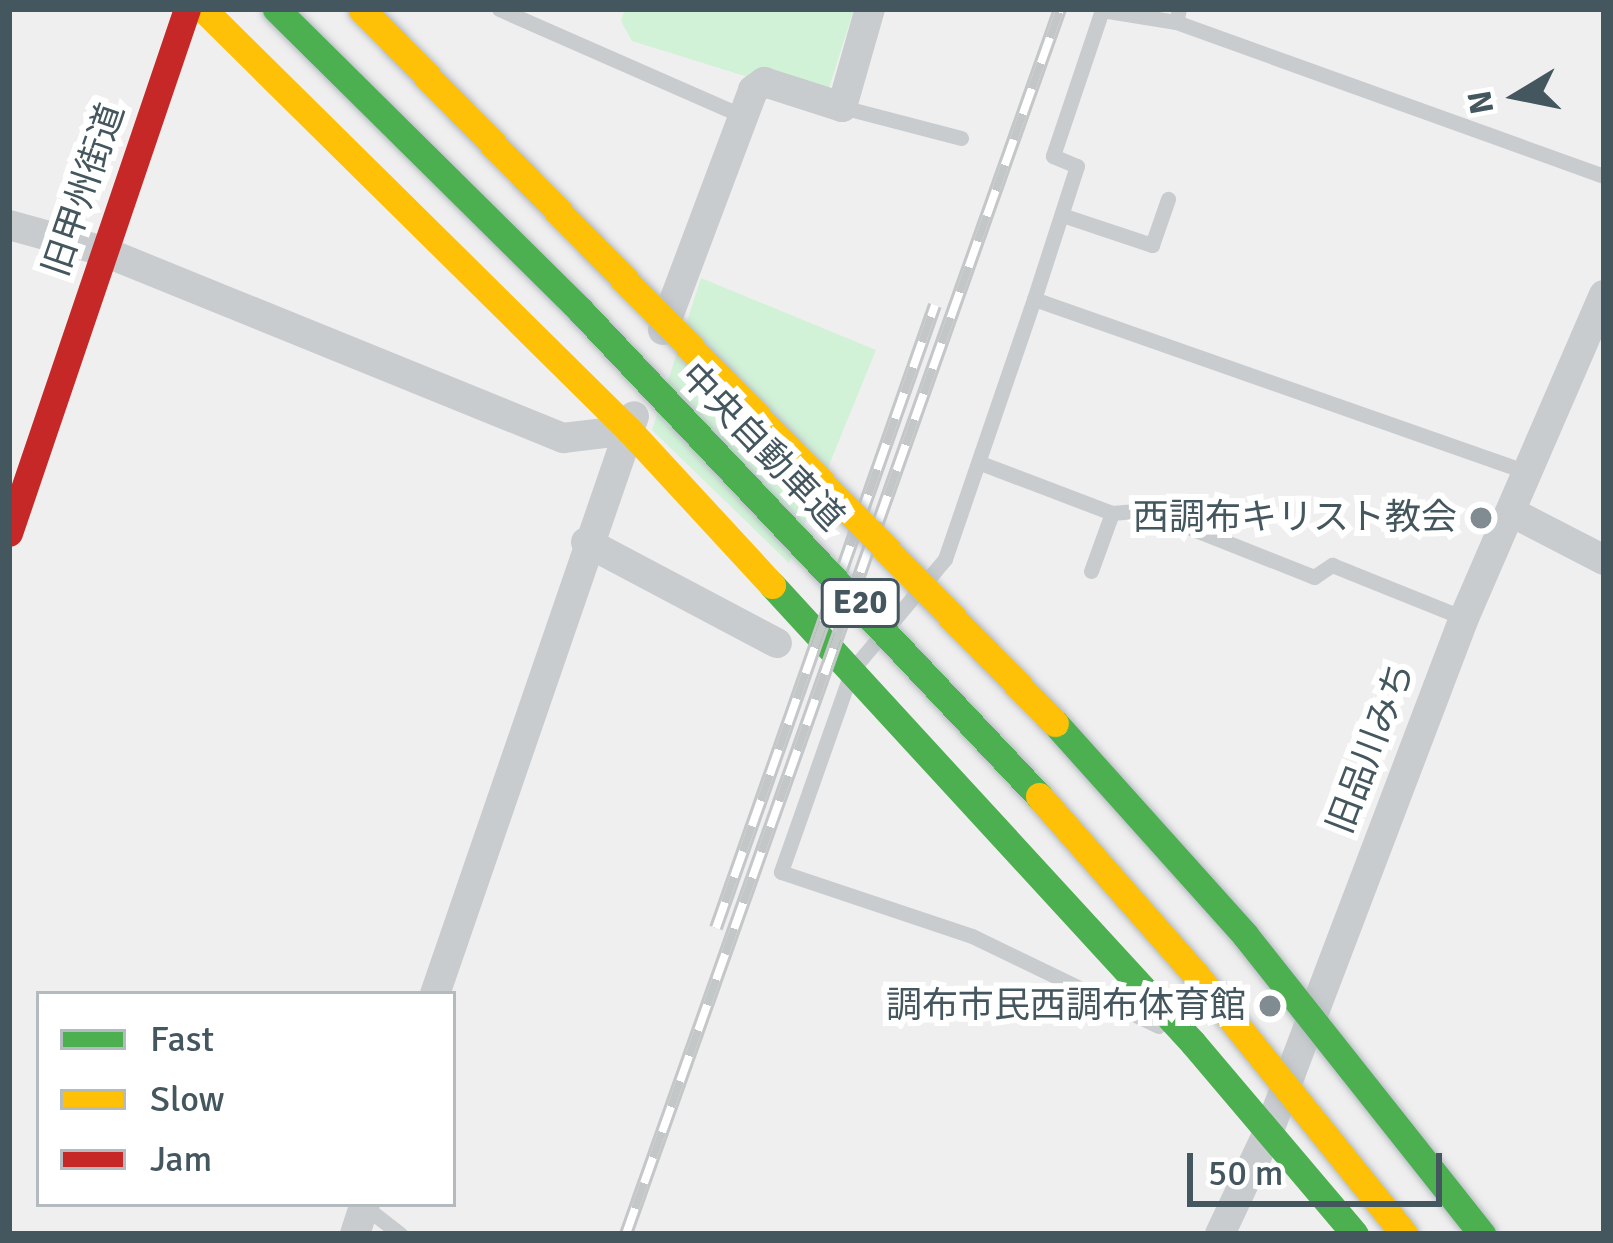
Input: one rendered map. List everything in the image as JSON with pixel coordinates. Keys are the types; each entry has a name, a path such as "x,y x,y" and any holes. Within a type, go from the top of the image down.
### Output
{"main road":[{"name":"旧甲州街道","path":"9,533 100,250 188,9"},
{"path":"203,9 629,430 1193,1042 1355,1234"},
{"name":"中央自動車道","path":"276,9 581,311 984,734 1196,975 1404,1234"},
{"name":"中央自動車道","path":"362,9 1031,697 1246,935 1482,1234"}],"street":[{"path":"436,991 586,542 741,115 764,82 842,107 870,9"},
{"path":"9,225 100,250 563,438 629,430"},
{"name":"旧品川みち","path":"1220,1234 1270,1128 1464,618 1528,472 1593,347 1604,295"},
{"path":"1511,512 1604,560"},
{"path":"586,542 777,643"}],"lane":[{"path":"499,9 741,115"},
{"path":"1193,1042 972,936 781,872 852,670 944,559 983,464 1018,351 1015,336 1065,216 1077,166 1053,156 1102,10 1178,15 1604,176"},
{"path":"842,107 961,138"},
{"path":"1065,216 1152,245 1168,200"},
{"path":"1034,298 1528,472"},
{"path":"983,464 1112,513 1144,510 1314,577 1332,565 1464,618"},
{"path":"1090,571 1112,513"},
{"path":"361,1214 400,1234"}],"green space":[{"path":"625,9 854,9 825,101 632,41 621,21"},
{"path":"701,278 876,350 789,563 652,430"}],"railway":[{"path":"626,1234 1060,9"},
{"path":"716,928 935,305"}],"traffic: fast":[{"path":"276,9 581,311 1039,796"},
{"path":"772,585 1193,1043 1355,1234"},
{"path":"1055,723 1245,935 1482,1234"}],"traffic: slow":[{"path":"203,9 629,430 772,585"},
{"path":"362,9 1055,723"},
{"path":"1039,796 1196,975 1404,1234"}],"traffic: jam":[{"path":"9,533 187,9"}],"place":[{"name":"西調布キリスト教会","path":"1481,518"},
{"name":"調布市民西調布体育館","path":"1270,1006"}]}
